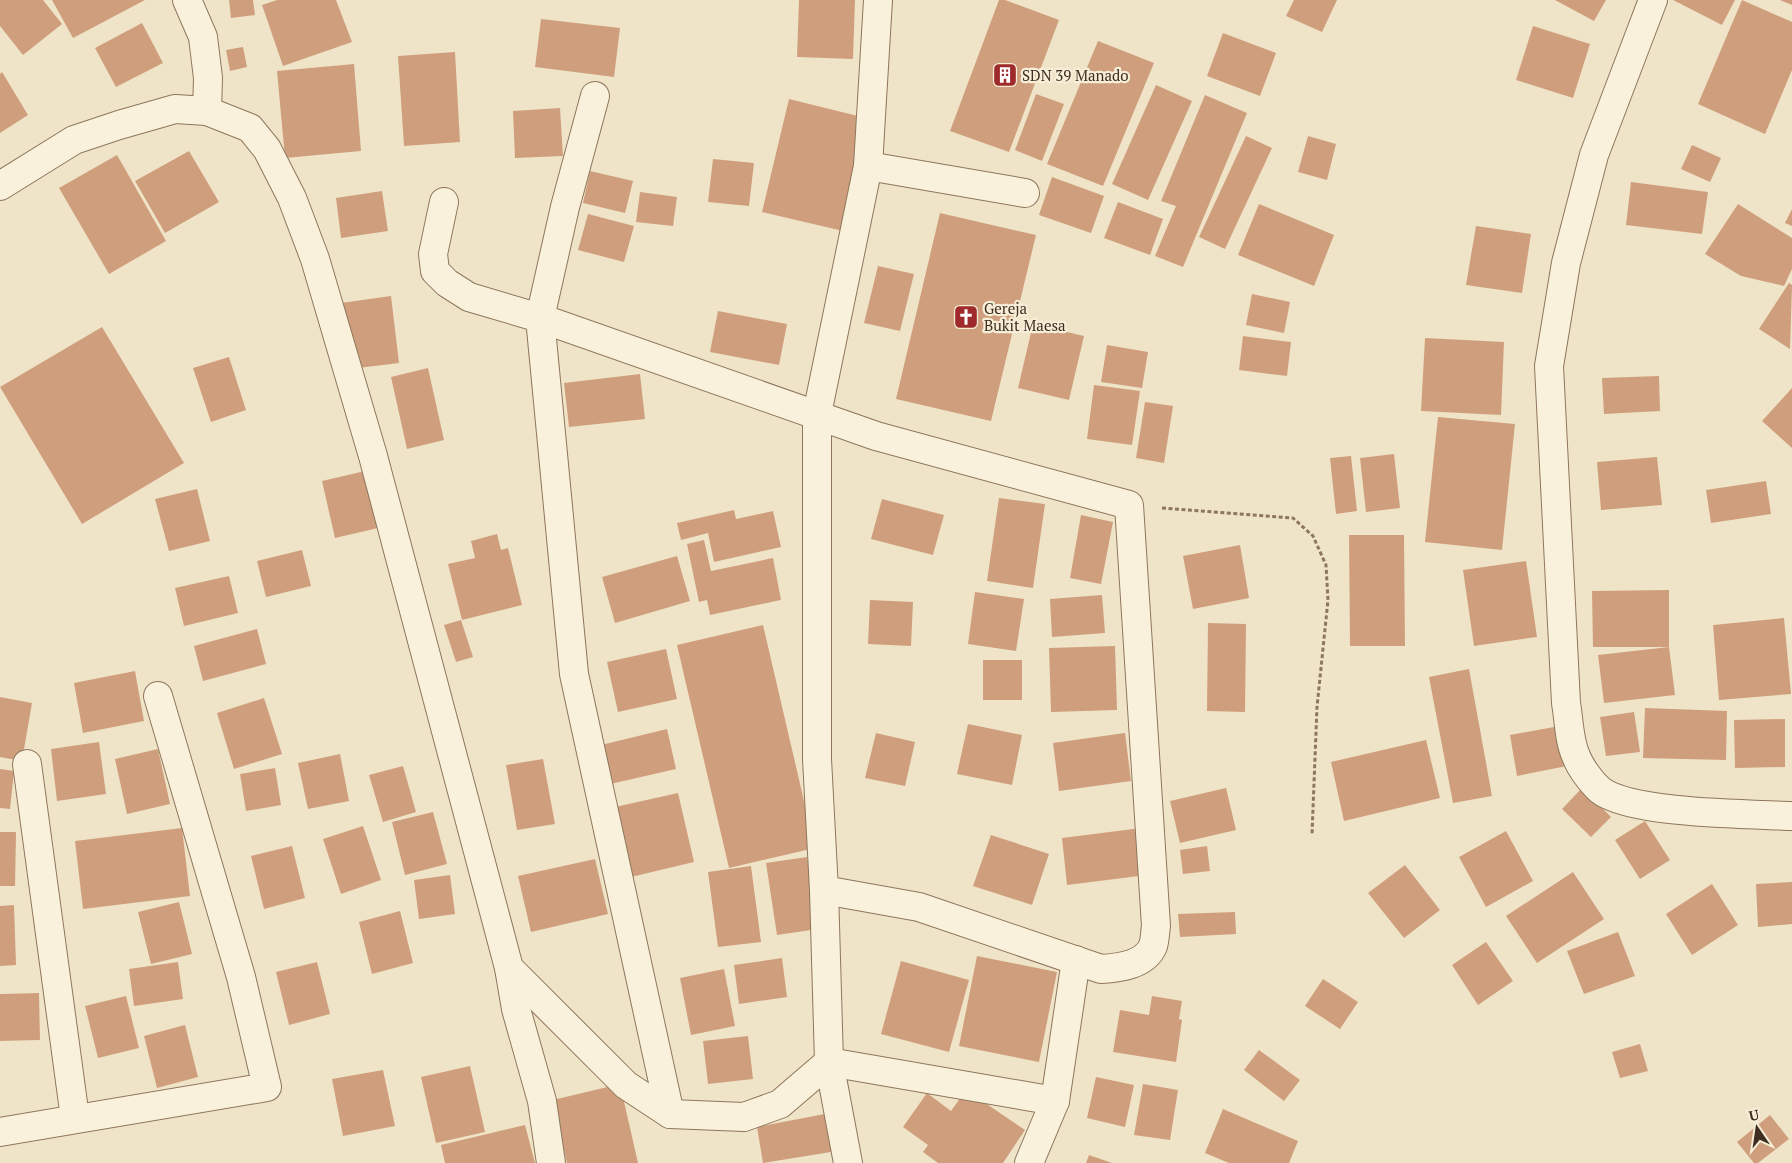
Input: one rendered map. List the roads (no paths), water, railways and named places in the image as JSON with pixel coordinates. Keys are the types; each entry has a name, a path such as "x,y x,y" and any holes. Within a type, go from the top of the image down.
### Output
{"street":[{"path":"186,0 203,37 208,78 207,111"},
{"path":"848,1163 829,1062 824,890 817,759 817,414 868,166 878,0"},
{"path":"1653,0 1594,155 1566,263 1549,366 1566,704 1576,756 1590,779 1601,791 1626,802 1673,809 1792,816"},
{"path":"595,96 565,208 540,318 574,674 670,1114"},
{"path":"0,186 74,140 118,124 175,109 207,111 250,128 268,149 292,198 315,259 373,456 510,968 516,1009 542,1101 551,1163"},
{"path":"868,166 1025,193"},
{"path":"444,202 432,254 435,271 448,283 469,297 540,318 876,436 1129,505 1156,926 1153,947 1140,959 1123,968 1101,969 919,906 824,890"},
{"path":"0,1132 267,1087 241,977 158,696"},
{"path":"27,764 75,1118"},
{"path":"1029,1163 1055,1101 1076,960"},
{"path":"510,968 626,1085 670,1114 744,1117 780,1104 829,1062"},
{"path":"829,1062 1055,1101"}],"place":[{"name":"SDN 39 Manado","path":"1005,75"},
{"name":"Gereja Bukit Maesa","path":"966,317"}]}
